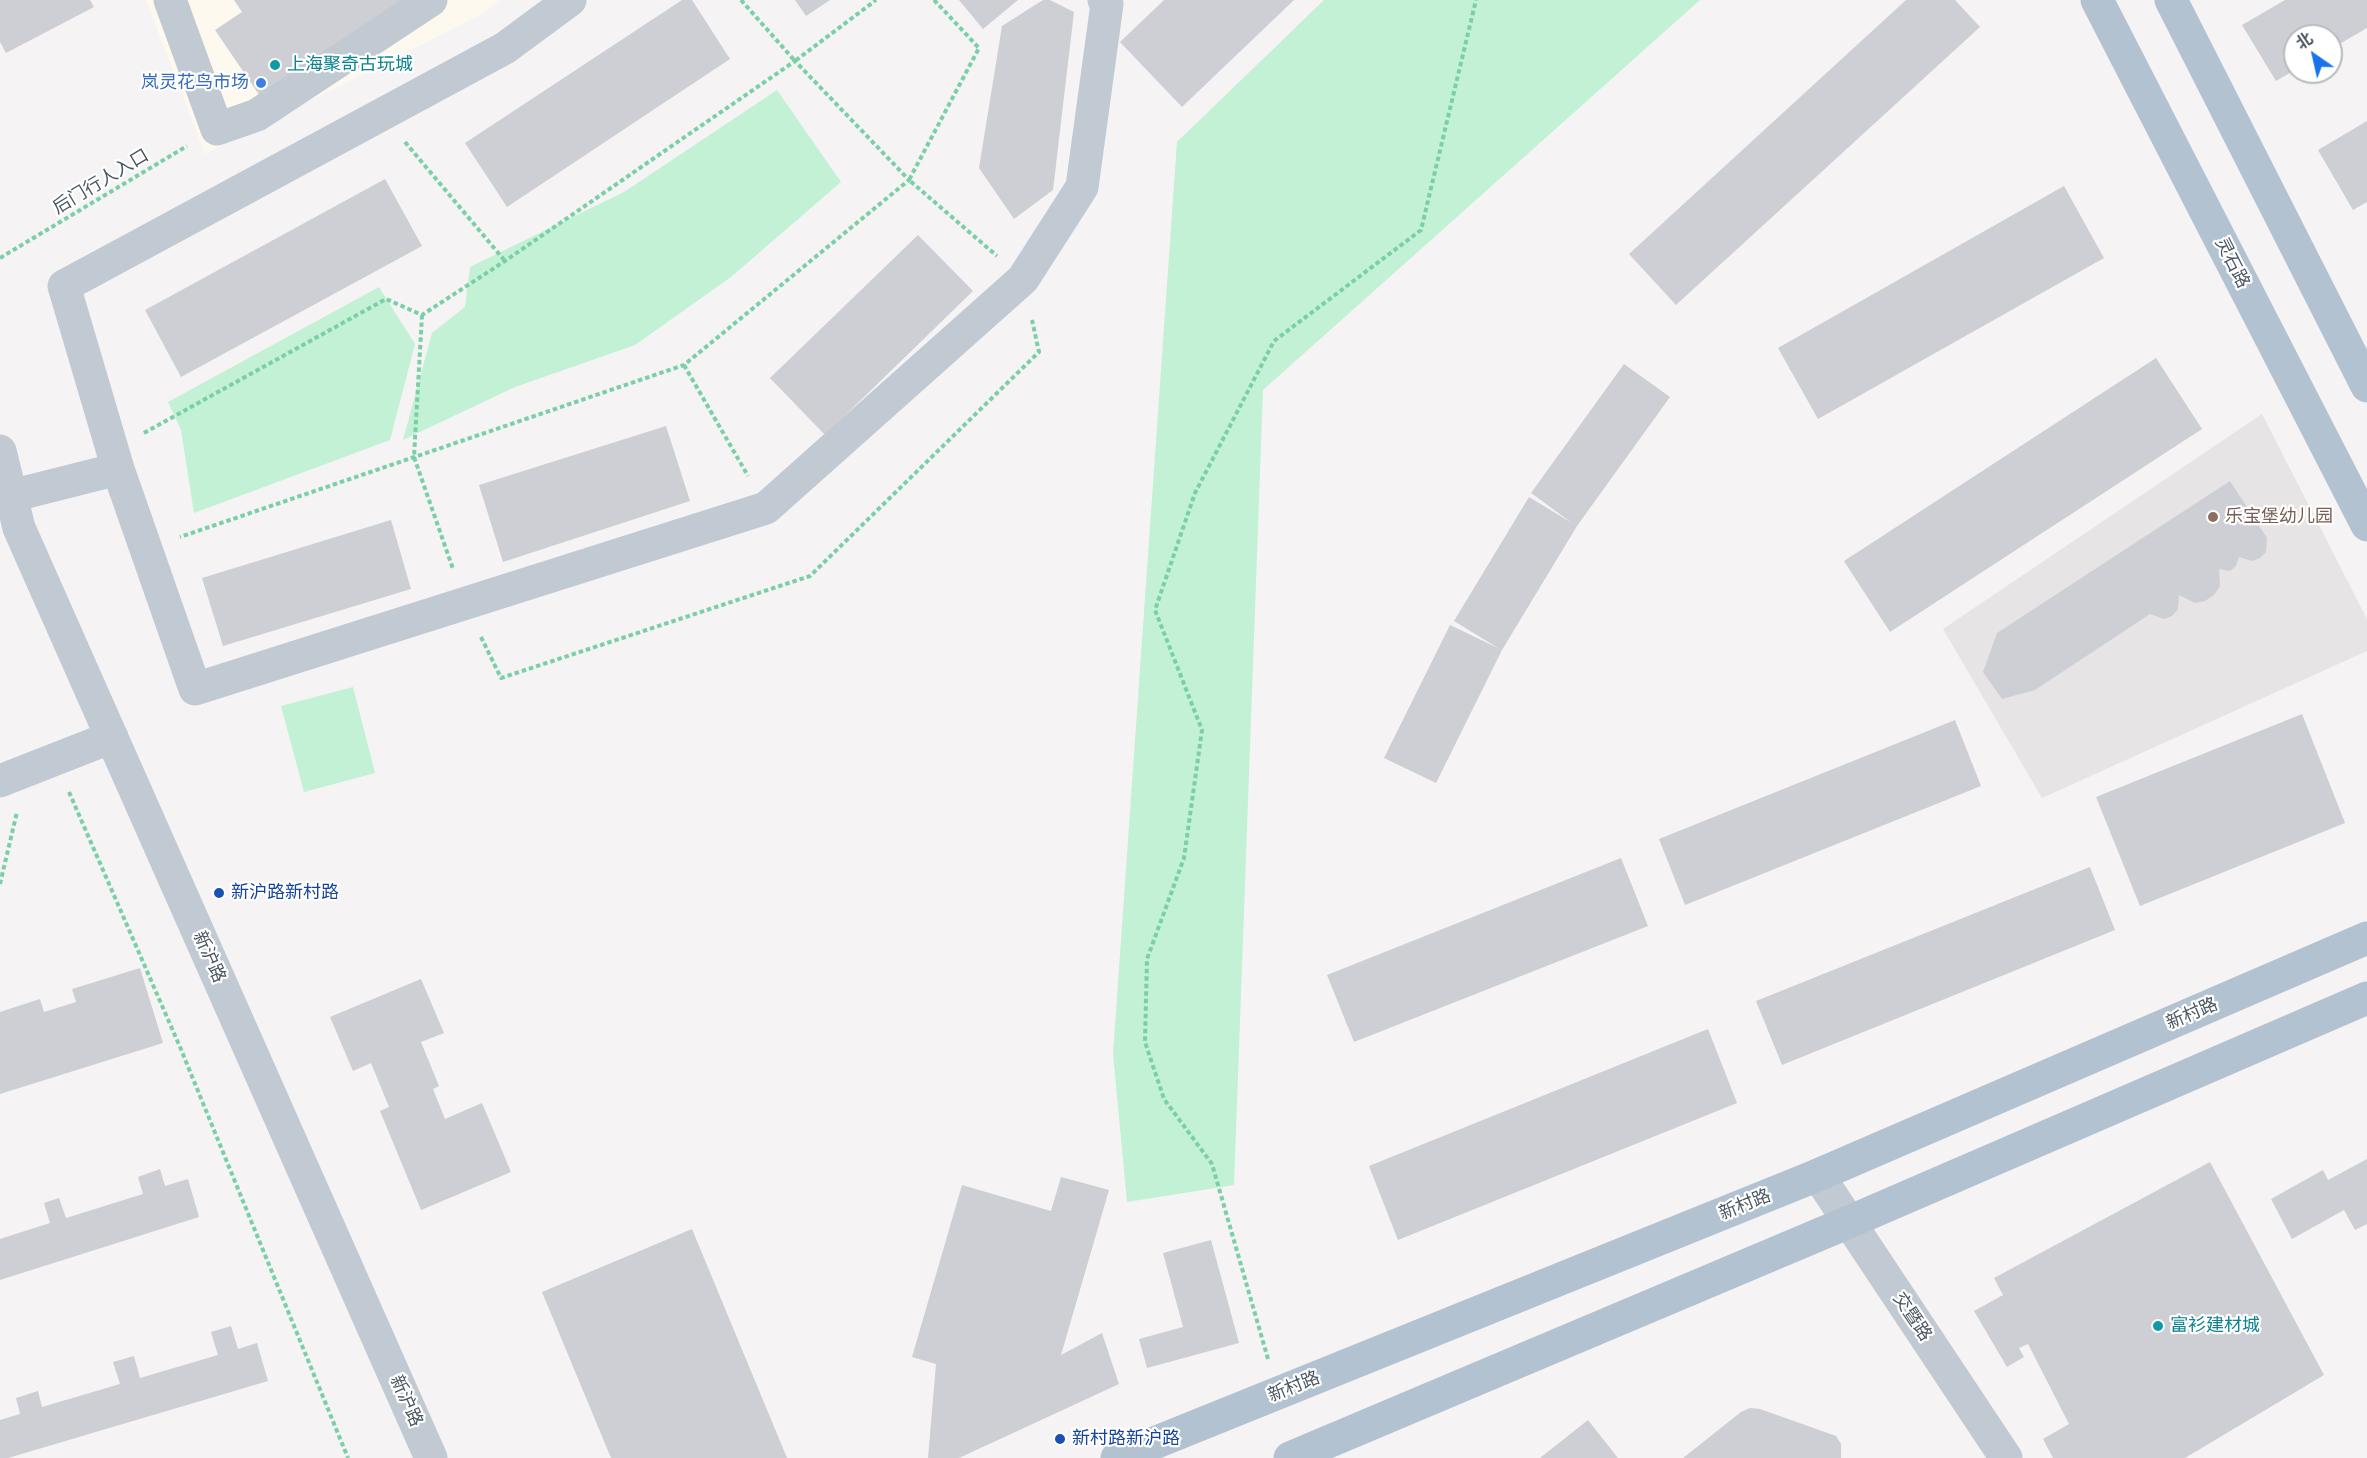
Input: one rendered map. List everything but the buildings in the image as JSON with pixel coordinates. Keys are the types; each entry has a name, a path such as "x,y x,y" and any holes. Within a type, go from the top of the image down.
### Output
{"main road":[{"name":"灵石路","path":"2097,0 2367,525"},
{"path":"2171,0 2367,386"},
{"name":"新村路","path":"1117,1458 1818,1175 2367,938"},
{"path":"1290,1458 1849,1222 2367,998"}],"street":[{"path":"170,0 217,129 257,115 431,0"},
{"path":"570,0 505,48 64,286 115,459 195,689 766,508 1023,279 1082,188 1107,3 1104,0"},
{"name":"新沪路","path":"0,452 19,528 431,1458"},
{"path":"11,496 115,459"},
{"path":"27,770 112,737"},
{"name":"交暨路","path":"1818,1175 2006,1458"}],"path":[{"path":"741,0 795,61 909,180 1023,279"},
{"path":"422,315 505,261 795,61 876,0"},
{"path":"145,548 684,365 909,180 979,48 934,0"},
{"path":"1278,1393 1212,1164 1164,1099 1144,1042 1147,959 1184,858 1202,729 1155,610 1195,493 1274,341 1420,230 1476,0"},
{"path":"382,114 505,261"},
{"name":"后门行人入口","path":"0,258 217,129"},
{"path":"115,459 386,299 422,315"},
{"path":"422,315 414,457 465,603"},
{"path":"684,365 766,508"},
{"path":"0,884 27,770"},
{"path":"27,770 180,1047 348,1458"}],"shaded area":[{"name":"岚灵花鸟市场","path":"146,0 500,0 484,13 205,154"},
{"name":"乐宝堡幼儿园","path":"2262,414 2367,619 2367,651 2042,798 1943,629"}],"green space":[{"path":"1324,0 1700,0 1263,390 1234,1185 1127,1202 1113,1054 1177,142"},
{"path":"777,90 841,182 731,277 635,345 515,387 403,440 432,333 465,307 470,267 624,192"},
{"path":"379,287 415,344 390,440 194,513 181,430 168,402"},
{"path":"353,687 375,773 304,792 281,706"}],"place":[{"name":"上海聚奇古玩城","path":"275,65"},
{"name":"岚灵花鸟市场","path":"261,83"},
{"name":"乐宝堡幼儿园","path":"2213,517"},
{"name":"新沪路新村路","path":"219,893"},
{"name":"富衫建材城","path":"2158,1326"},
{"name":"新村路新沪路","path":"1060,1439"}]}
